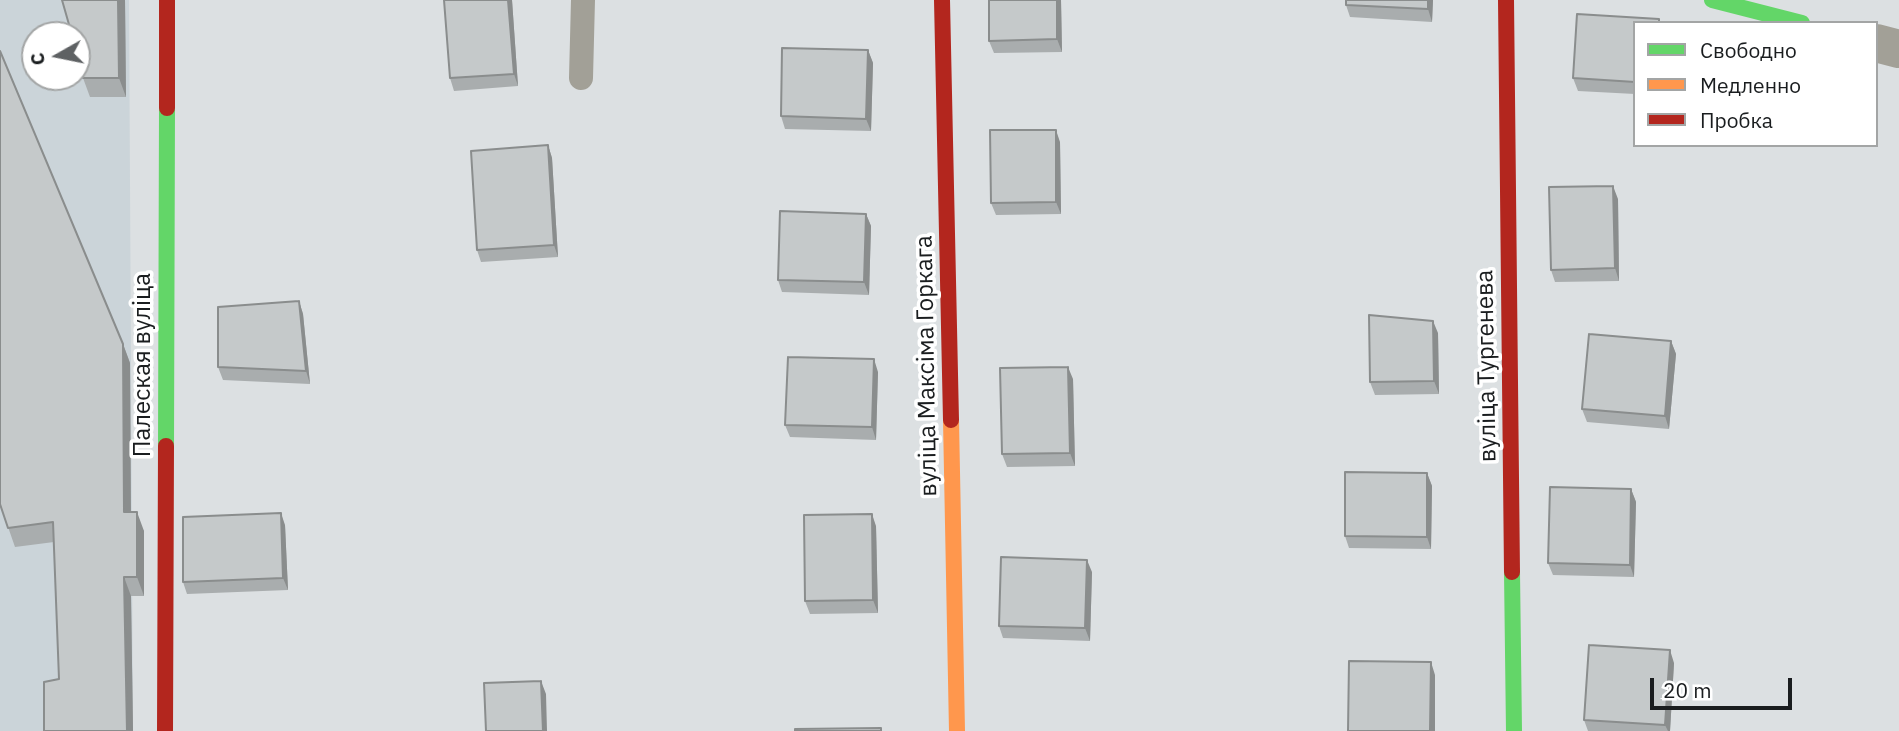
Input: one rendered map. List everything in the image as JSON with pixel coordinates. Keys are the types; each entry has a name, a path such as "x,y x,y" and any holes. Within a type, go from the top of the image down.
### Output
{"street":[{"name":"Палеская вуліца","path":"165,731 167,0"},
{"name":"вуліца Максіма Горкага","path":"942,0 957,731"},
{"name":"вуліца Тургенева","path":"1506,0 1514,731"},
{"path":"1712,0 1794,21"},
{"path":"1878,44 1899,49"}],"lane":[{"path":"580,78 583,0"}],"shaded area":[{"path":"0,0 129,0 133,731 0,731"}],"building":[{"path":"62,0 118,0 119,78 91,78 91,21 68,21"},
{"path":"444,0 508,0 514,74 450,78"},
{"path":"989,0 1057,0 1057,39 989,41"},
{"path":"1346,0 1428,0 1428,9 1346,5"},
{"path":"1577,14 1659,19 1633,21 1633,82 1573,78"},
{"path":"782,48 868,50 866,119 781,116"},
{"path":"0,51 123,344 124,512 137,512 137,577 124,577 127,731 44,731 44,682 59,679 53,522 8,528 0,504"},
{"path":"990,130 1056,130 1056,202 991,203"},
{"path":"548,145 554,245 477,250 471,151"},
{"path":"1613,186 1615,268 1551,270 1549,187"},
{"path":"780,211 866,214 864,282 778,280"},
{"path":"299,301 306,371 218,367 218,307"},
{"path":"1369,315 1433,321 1434,381 1370,382"},
{"path":"1589,334 1671,341 1665,416 1582,409"},
{"path":"788,357 874,359 872,427 785,425"},
{"path":"1068,367 1070,453 1002,454 1000,368"},
{"path":"1345,472 1427,473 1427,537 1345,536"},
{"path":"1550,487 1631,489 1630,565 1548,563"},
{"path":"281,513 283,578 183,582 183,517"},
{"path":"872,514 873,600 805,601 804,515"},
{"path":"1001,557 1087,560 1085,628 999,626"},
{"path":"1589,645 1670,650 1665,725 1584,720"},
{"path":"1349,661 1431,662 1430,731 1348,731"},
{"path":"541,681 543,731 486,731 484,683"},
{"path":"881,728 881,731 795,731 795,729"}],"traffic: fast":[{"path":"1712,0 1794,21"},
{"path":"166,446 167,108"},
{"path":"1512,572 1514,731"}],"traffic: slow":[{"path":"951,420 957,731"}],"traffic: jam":[{"path":"167,0 167,108"},
{"path":"942,0 951,420"},
{"path":"1506,0 1512,572"},
{"path":"165,731 166,446"}]}
